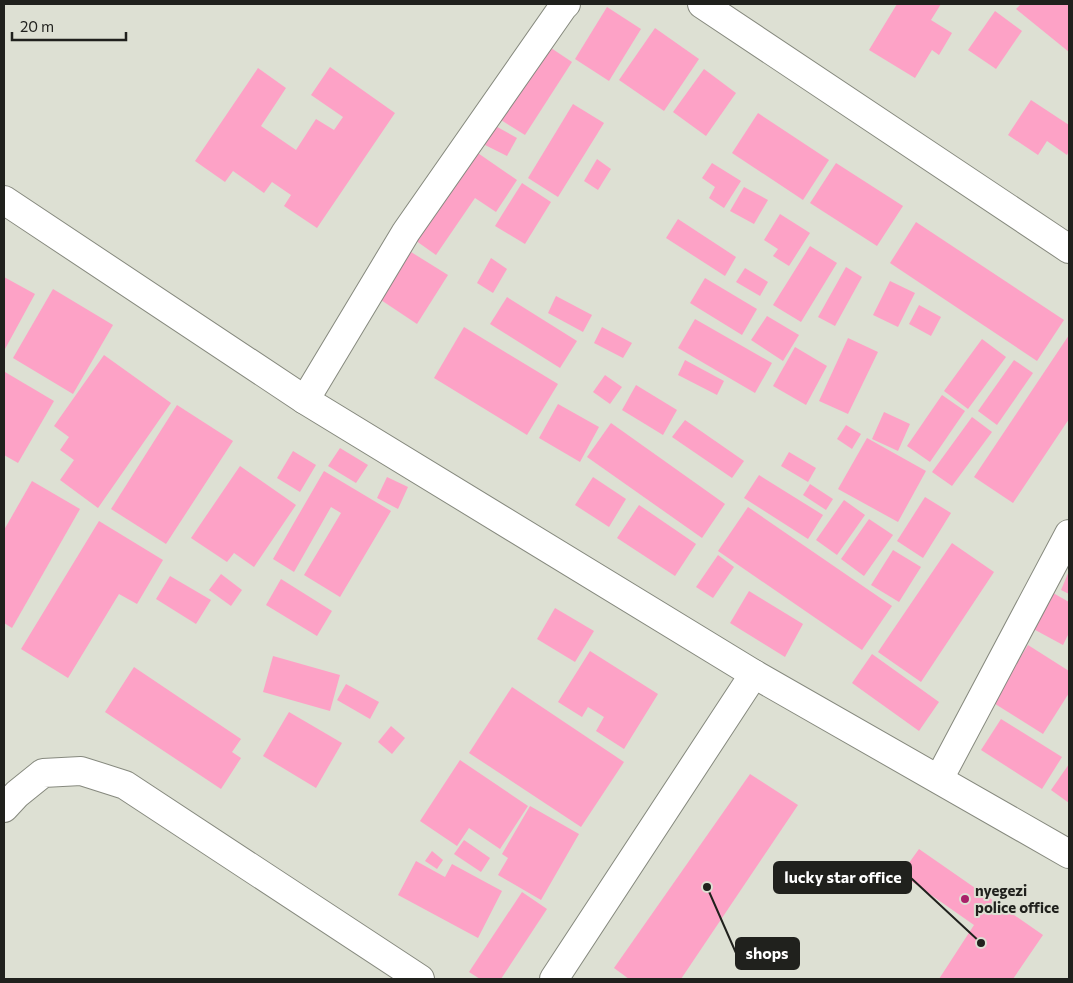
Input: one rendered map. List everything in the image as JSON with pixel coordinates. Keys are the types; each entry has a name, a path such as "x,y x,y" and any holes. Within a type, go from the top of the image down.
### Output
{"street":[{"path":"305,400 406,232 566,4"},
{"path":"702,4 1069,249"},
{"path":"4,200 305,400 754,674 1069,854"},
{"path":"940,780 1069,534"},
{"path":"554,979 754,674"},
{"path":"4,808 17,794 43,773 81,771 125,785 420,979"}],"building":[{"path":"897,4 941,4 931,20 952,33 939,55 932,50 915,78 869,50"},
{"path":"1021,4 1069,4 1069,52 1016,9"},
{"path":"607,7 641,29 609,81 575,59"},
{"path":"995,11 1022,31 996,69 968,50"},
{"path":"655,28 699,59 664,111 619,80"},
{"path":"548,46 572,62 525,135 501,120"},
{"path":"330,67 395,113 317,228 284,206 291,195 272,182 264,193 233,171 225,182 195,161 258,68 286,88 261,126 296,150 316,119 334,130 343,117 311,95"},
{"path":"704,69 736,93 706,136 673,112"},
{"path":"1031,100 1069,125 1069,151 1067,155 1047,141 1038,155 1008,135"},
{"path":"573,104 604,123 558,197 528,178"},
{"path":"758,113 829,160 803,200 732,153"},
{"path":"490,123 517,138 507,156 479,142"},
{"path":"472,149 517,180 496,212 475,198 436,255 412,238"},
{"path":"597,159 611,169 598,190 584,181"},
{"path":"712,163 741,181 724,208 709,198 715,187 702,178"},
{"path":"836,163 903,206 877,246 810,203"},
{"path":"522,183 551,202 525,244 495,226"},
{"path":"744,187 768,200 754,224 730,211"},
{"path":"780,214 810,233 789,266 773,256 778,249 764,240"},
{"path":"678,219 736,257 725,276 666,238"},
{"path":"916,222 1064,320 1037,361 890,263"},
{"path":"810,246 837,263 801,322 773,305"},
{"path":"411,252 448,275 417,324 381,300"},
{"path":"491,258 507,269 493,293 477,283"},
{"path":"846,267 862,277 835,326 818,317"},
{"path":"745,268 768,282 760,296 736,282"},
{"path":"4,277 35,294 5,349 4,349"},
{"path":"705,278 757,309 742,335 690,303"},
{"path":"890,281 915,293 898,327 873,315"},
{"path":"53,289 113,325 73,394 13,358"},
{"path":"556,296 592,315 583,332 548,313"},
{"path":"507,297 577,341 560,368 490,324"},
{"path":"919,305 941,317 931,336 909,324"},
{"path":"767,316 799,335 783,361 751,340"},
{"path":"695,319 772,363 755,393 678,348"},
{"path":"464,327 558,384 527,435 434,378"},
{"path":"602,327 632,343 623,358 594,343"},
{"path":"1069,335 1069,419 1013,503 974,477"},
{"path":"848,338 878,352 848,414 819,401"},
{"path":"982,339 1006,357 968,409 944,391"},
{"path":"795,347 827,366 806,405 773,386"},
{"path":"104,355 171,403 98,508 60,480 74,460 60,450 69,437 54,426"},
{"path":"685,360 724,381 717,395 678,375"},
{"path":"1014,360 1033,373 997,425 978,411"},
{"path":"5,372 54,401 18,463 4,455"},
{"path":"605,375 622,387 610,404 593,392"},
{"path":"636,385 677,410 663,435 622,410"},
{"path":"942,395 965,411 930,462 907,446"},
{"path":"558,404 599,427 580,462 539,438"},
{"path":"177,405 233,441 166,544 111,509"},
{"path":"884,412 910,424 898,451 872,439"},
{"path":"972,417 992,432 952,486 932,472"},
{"path":"685,420 744,461 732,478 672,437"},
{"path":"611,423 725,504 702,538 587,457"},
{"path":"846,425 861,434 852,449 837,439"},
{"path":"867,438 926,471 898,522 838,489"},
{"path":"340,448 368,465 356,483 328,466"},
{"path":"293,451 316,465 300,492 277,478"},
{"path":"789,452 816,468 808,482 781,466"},
{"path":"240,466 296,505 254,567 234,553 227,562 191,538"},
{"path":"324,471 391,511 340,597 304,575 341,513 331,507 294,572 273,559"},
{"path":"759,475 823,515 808,539 744,498"},
{"path":"387,477 408,487 398,509 377,498"},
{"path":"593,477 626,499 609,527 575,505"},
{"path":"32,481 80,509 12,628 4,623 4,530"},
{"path":"810,484 833,499 826,510 803,495"},
{"path":"925,497 951,513 923,558 897,541"},
{"path":"844,500 865,515 837,555 816,540"},
{"path":"639,505 696,544 675,576 617,538"},
{"path":"748,507 892,606 862,650 718,551"},
{"path":"869,519 893,535 864,576 841,559"},
{"path":"99,521 163,560 137,604 119,594 68,678 21,649"},
{"path":"952,543 994,572 921,682 878,652"},
{"path":"893,550 921,567 899,602 871,585"},
{"path":"718,555 734,567 713,598 696,587"},
{"path":"1069,571 1069,594 1061,590"},
{"path":"221,574 242,590 231,606 209,590"},
{"path":"170,576 211,600 196,624 156,599"},
{"path":"281,579 332,611 317,636 266,605"},
{"path":"1046,589 1069,602 1069,633 1063,645 1026,625"},
{"path":"749,591 803,624 785,657 730,623"},
{"path":"555,608 594,631 575,662 537,639"},
{"path":"1028,645 1069,671 1069,693 1043,734 992,702"},
{"path":"590,651 658,694 624,749 596,731 604,717 588,707 582,717 558,702"},
{"path":"872,654 939,702 919,731 852,683"},
{"path":"273,656 340,675 330,711 263,692"},
{"path":"134,667 241,739 232,752 241,758 221,789 105,712"},
{"path":"346,684 379,702 370,719 337,700"},
{"path":"512,687 624,762 581,827 469,753"},
{"path":"289,712 342,743 316,788 263,756"},
{"path":"1001,719 1062,757 1042,789 981,750"},
{"path":"391,726 405,738 392,754 378,742"},
{"path":"460,760 528,806 500,849 469,828 457,846 420,821"},
{"path":"1069,764 1069,803 1051,790"},
{"path":"750,774 798,805 681,979 629,979 614,968"},
{"path":"530,806 579,834 541,900 498,875 508,858 502,854"},
{"path":"464,840 490,858 481,872 454,854"},
{"name":"nyegezi police office","path":"919,849 1043,935 1013,979 939,979 974,925 901,874"},
{"path":"432,851 443,860 437,869 425,861"},
{"path":"416,861 445,877 452,864 502,891 478,938 398,895"},
{"path":"522,892 547,909 501,979 480,979 469,972"}],"place":[{"name":"shops","path":"707,887"},
{"name":"nyegezi police office","path":"965,899"},
{"name":"lucky star office","path":"981,943"}]}
